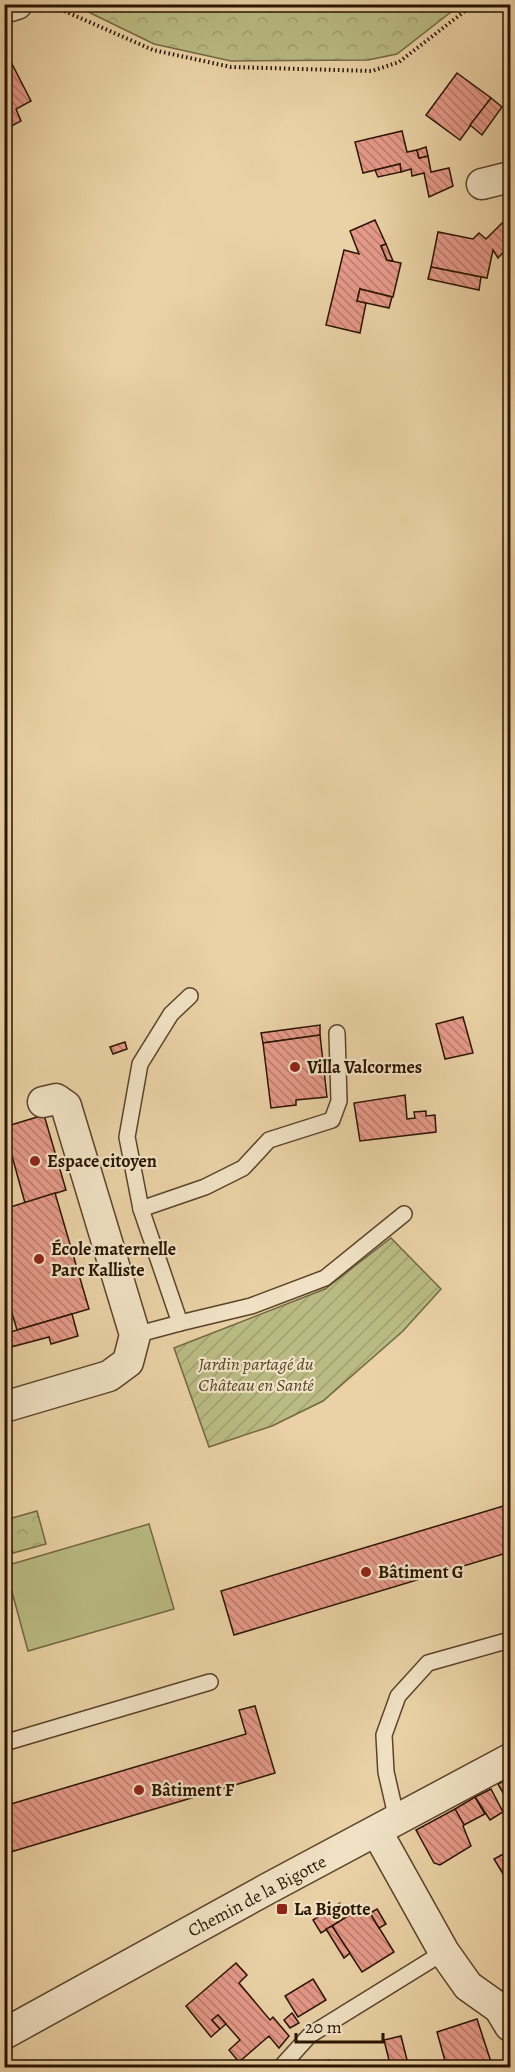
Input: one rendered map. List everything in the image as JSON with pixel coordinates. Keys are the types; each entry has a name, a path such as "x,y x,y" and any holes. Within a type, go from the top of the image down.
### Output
{"street":[{"path":"4,8 17,4"},
{"path":"482,183 510,177"},
{"path":"4,1407 109,1376 128,1362 135,1335 66,1106 56,1099 43,1102"},
{"name":"Chemin de la Bigotte","path":"4,2034 267,1889 510,1759"},
{"path":"387,1826 444,1952 468,1986 499,2008 510,2026"}],"lane":[{"path":"180,1323 141,1209 127,1137 140,1064 171,1014 190,996"},
{"path":"141,1209 205,1187 243,1168 268,1140 332,1120 339,1101 337,1033"},
{"path":"135,1335 250,1306 325,1278 404,1214"},
{"path":"387,1826 384,1735 398,1696 428,1663 510,1640"},
{"path":"4,1743 210,1682"},
{"path":"280,2067 310,2035 444,1952"}],"path":[{"path":"53,4 153,50 231,67 372,71 399,62 474,4"}],"green space":[{"path":"460,4 397,54 368,60 231,61 154,44 74,5"},
{"name":"Jardin partagé du Château en Santé","path":"391,1238 441,1289 403,1331 323,1401 272,1426 209,1447 174,1348 325,1289"},
{"path":"37,1511 46,1544 13,1553 5,1520"},
{"path":"149,1524 174,1609 28,1651 5,1566"}],"building":[{"path":"9,58 31,101 16,109 21,121 4,130 4,60"},
{"path":"457,73 491,98 460,140 426,115"},
{"path":"491,98 502,107 482,135 470,125"},
{"path":"402,131 407,152 417,150 419,158 428,156 431,172 449,168 453,186 429,197 424,173 412,176 411,169 401,172 400,164 363,173 355,142"},
{"path":"426,147 428,156 419,158 417,150"},
{"path":"400,164 401,172 378,177 375,170"},
{"path":"375,220 386,244 381,246 387,260 401,263 393,297 360,289 357,301 366,303 360,333 326,325 344,250 359,254 350,231"},
{"path":"502,223 510,232 510,245 498,258 493,250 487,278 431,267 438,232 473,239 479,233 486,239"},
{"path":"386,244 393,261 387,260 381,246"},
{"path":"510,259 510,271 505,266"},
{"path":"431,267 481,277 479,290 428,279"},
{"path":"360,289 392,297 389,308 357,301"},
{"path":"463,1017 473,1053 445,1059 436,1024"},
{"path":"320,1025 320,1035 263,1043 261,1033"},
{"name":"Villa Valcormes","path":"320,1035 327,1097 296,1100 296,1105 271,1108 263,1043"},
{"path":"125,1042 127,1049 113,1054 110,1047"},
{"path":"405,1095 407,1119 415,1118 414,1112 426,1111 426,1116 435,1115 436,1132 360,1141 354,1103"},
{"name":"Espace citoyen","path":"44,1115 66,1190 25,1203 4,1127"},
{"name":"École maternelle Parc Kalliste","path":"55,1193 89,1309 17,1330 4,1286 4,1209"},
{"path":"72,1314 78,1336 51,1344 49,1337 11,1347 7,1333"},
{"name":"Bâtiment G","path":"510,1504 510,1552 234,1635 221,1591"},
{"path":"4,1659 10,1675 4,1677"},
{"name":"Bâtiment F","path":"255,1706 275,1773 4,1854 4,1806 246,1734 239,1710"},
{"path":"510,1778 510,1805 498,1784"},
{"path":"491,1789 503,1812 490,1820 475,1797"},
{"path":"475,1797 485,1814 464,1825 455,1809"},
{"path":"455,1809 464,1825 471,1846 440,1865 434,1863 416,1830"},
{"path":"507,1852 510,1858 510,1881 508,1882 494,1859"},
{"path":"340,1903 348,1916 321,1933 313,1920"},
{"path":"365,1905 394,1952 362,1972 332,1926"},
{"path":"377,1909 386,1924 379,1928 370,1913"},
{"path":"332,1926 350,1953 344,1958 326,1929"},
{"path":"236,1963 247,1975 239,1983 270,2020 273,2017 289,2036 279,2048 269,2036 239,2062 229,2050 240,2040 218,2015 212,2020 220,2029 211,2037 186,2006"},
{"path":"313,1979 326,2000 298,2017 285,1996"},
{"path":"292,2013 299,2023 290,2028 284,2020"},
{"path":"218,2015 226,2024 220,2029 212,2020"},
{"path":"477,2019 493,2068 447,2068 437,2032"},
{"path":"401,2036 408,2064 391,2068 384,2040"},
{"path":"329,2060 334,2068 316,2068"},
{"path":"408,2064 410,2068 391,2068"}],"place":[{"name":"Villa Valcormes","path":"295,1067"},
{"name":"Espace citoyen","path":"35,1161"},
{"name":"École maternelle Parc Kalliste","path":"39,1259"},
{"name":"Bâtiment G","path":"366,1572"},
{"name":"Bâtiment F","path":"139,1790"},
{"name":"La Bigotte","path":"282,1909"}]}
